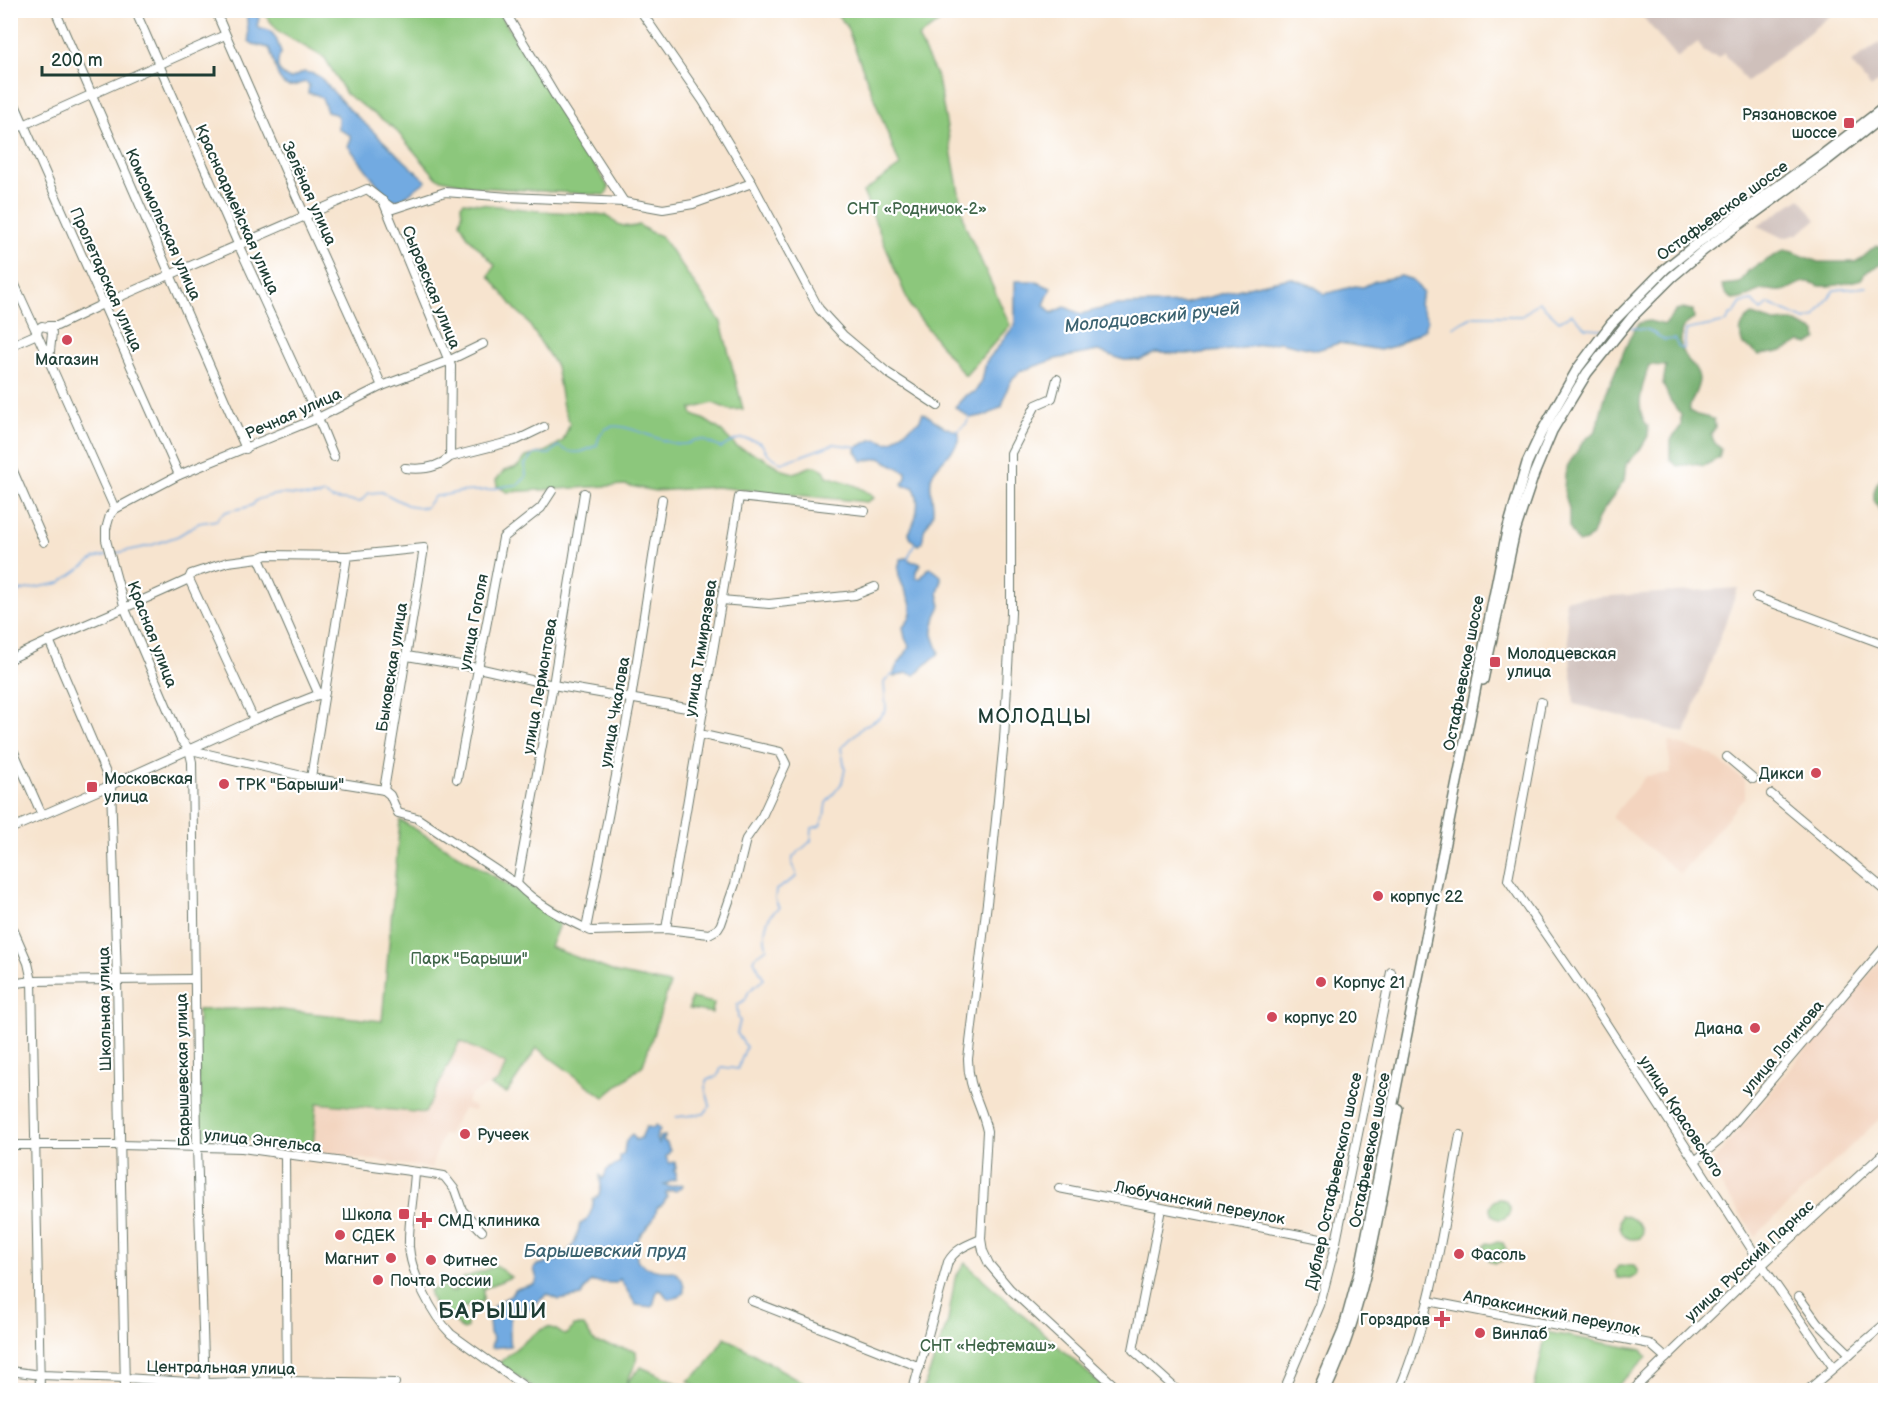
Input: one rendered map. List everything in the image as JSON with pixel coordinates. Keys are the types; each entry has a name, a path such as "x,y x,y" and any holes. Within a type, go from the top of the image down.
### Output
{"main road":[{"name":"Остафьевское шоссе","path":"1318,1390 1343,1332 1360,1269 1507,531 1527,463 1541,433 1578,369 1611,324 1665,268 1886,106"},
{"name":"Остафьевское шоссе","path":"1326,1390 1350,1334 1368,1265 1477,707 1515,531 1537,466 1550,436 1587,373 1632,317 1672,277 1704,250 1886,114"}],"street":[{"name":"Комсомольская улица","path":"55,10 246,449"},
{"name":"Красноармейская улица","path":"135,10 157,64 334,458"},
{"name":"Зелёная улица","path":"215,10 382,386"},
{"path":"504,10 556,98 624,202"},
{"path":"640,10 703,101 752,183 819,309 843,335 888,373 938,406"},
{"path":"10,131 225,35"},
{"name":"Пролетарская улица","path":"10,93 178,475"},
{"path":"10,346 367,189 393,209 445,192 624,202 663,209 702,201 752,183"},
{"name":"Сыровская улица","path":"383,200 451,366 450,457"},
{"path":"10,274 32,321 45,332 49,360 115,509"},
{"path":"45,332 49,360"},
{"name":"Речная улица","path":"115,509 178,475 246,449 318,418 382,386 448,361 483,344"},
{"path":"1057,379 1052,398 1036,405 1011,453 1011,612 1004,740 968,1059 968,1076 983,1113 987,1131 981,1239 989,1264 1003,1282 1119,1390"},
{"path":"405,468 431,467 450,457 517,440 544,427"},
{"path":"10,464 44,542"},
{"name":"улица Гоголя","path":"457,779 503,538 541,508 552,491"},
{"name":"улица Лермонтова","path":"517,884 553,685 584,493"},
{"name":"улица Тимирязева","path":"666,928 739,497 865,511"},
{"name":"улица Чкалова","path":"586,929 632,699 662,499"},
{"name":"Красная улица","path":"115,509 107,522 106,540 125,609 181,740 189,749"},
{"name":"Быковская улица","path":"347,556 424,548 384,790"},
{"path":"10,658 125,609 189,579 191,574 228,562 266,555 347,556 322,693 311,777"},
{"path":"259,558 322,693"},
{"path":"189,579 254,720"},
{"path":"721,600 769,604 855,595 875,587"},
{"path":"1756,597 1886,645"},
{"name":"Школьная улица","path":"49,640 111,785 125,1390"},
{"path":"407,656 478,668 553,685 704,711"},
{"path":"10,829 254,720 322,693"},
{"name":"улица Красовского","path":"1541,702 1508,880 1587,994 1762,1265 1833,1367"},
{"path":"189,749 311,777 384,790 390,795 398,813 417,818 517,884 528,896 562,917 591,931 666,928 709,934 718,929 721,924 735,884 747,838 762,816 786,764 780,752 699,734"},
{"path":"10,743 42,814"},
{"name":"Барышевская улица","path":"189,749 193,782 197,1146 206,1387"},
{"path":"1727,757 1754,779"},
{"path":"1772,794 1886,891"},
{"path":"10,922 28,963 32,981 40,1390"},
{"name":"улица Логинова","path":"1695,1161 1719,1140 1886,945"},
{"name":"Дублер Остафьевского шоссе","path":"1284,1390 1320,1305 1336,1242 1391,972"},
{"path":"10,984 32,981 194,979"},
{"path":"1400,1390 1428,1301 1460,1136"},
{"name":"улица Энгельса","path":"10,1145 242,1148 444,1176 455,1190 462,1210 482,1231"},
{"name":"улица Русский Парнас","path":"1633,1390 1762,1265 1886,1151"},
{"path":"285,1155 287,1390"},
{"path":"415,1172 410,1253 430,1308 451,1334 529,1390"},
{"name":"Любучанский переулок","path":"1059,1188 1336,1242"},
{"path":"1161,1209 1133,1350 1177,1390"},
{"path":"913,1390 948,1262 952,1254 981,1239"},
{"path":"1799,1298 1817,1322 1850,1354"},
{"path":"752,1301 920,1367"},
{"name":"Апраксинский переулок","path":"1428,1301 1650,1344 1666,1358"},
{"path":"1808,1390 1886,1323"},
{"name":"Центральная улица","path":"10,1371 41,1375 125,1378 206,1387 287,1381 368,1387 395,1383"}],"shaded area":[{"path":"1638,11 1836,11 1747,82 1724,53 1718,58 1704,52 1698,42 1677,58"},
{"path":"1879,43 1885,53 1885,77 1871,88 1851,63"},
{"path":"1800,198 1816,220 1798,234 1787,237 1779,236 1758,226"},
{"path":"1738,588 1685,733 1574,704 1565,599"},
{"path":"1668,741 1712,755 1745,781 1745,797 1680,874 1612,817 1646,776 1671,773"},
{"path":"1885,955 1885,1114 1755,1236 1712,1172 1714,1160"},
{"path":"460,1040 506,1064 499,1081 470,1095 467,1103 475,1107 474,1111 463,1109 447,1136 443,1135 431,1168 312,1152 317,1103 425,1113"}],"green space":[{"path":"262,11 498,11 609,188 605,195 477,187 437,178 394,128 346,94 325,58 279,32"},
{"name":"СНТ «Родничок-2»","path":"834,11 954,11 918,38 938,79 965,225 1010,325 965,376 910,306 863,192 900,166 846,25"},
{"path":"464,202 540,211 606,215 621,225 630,227 639,225 661,236 721,322 743,409 730,410 713,403 691,409 693,415 719,429 737,447 760,456 783,470 794,473 812,466 818,467 824,470 827,476 858,487 874,498 867,502 716,487 655,491 625,485 507,492 497,486 496,480 504,471 517,467 526,457 547,451 563,441 570,423 563,407 556,366 525,318 489,276 495,265 468,237 460,222 461,205"},
{"path":"1876,246 1884,248 1885,261 1867,272 1862,279 1847,283 1825,286 1804,282 1785,290 1760,291 1737,299 1729,297 1722,285 1740,283 1748,271 1784,250 1818,262 1855,262"},
{"path":"1693,310 1694,319 1683,328 1681,347 1684,355 1697,371 1699,379 1689,411 1714,419 1715,427 1711,435 1721,449 1719,458 1704,466 1694,464 1677,466 1670,459 1670,441 1681,426 1681,415 1670,400 1663,384 1666,366 1649,365 1640,405 1643,420 1648,426 1648,436 1639,451 1626,464 1624,481 1598,518 1592,535 1586,541 1578,543 1569,527 1569,509 1564,491 1568,465 1583,442 1596,430 1606,393 1630,337 1639,323 1649,321 1665,325 1676,311"},
{"path":"1752,315 1774,322 1792,321 1816,332 1817,340 1809,344 1800,342 1780,352 1758,355 1743,345 1741,336 1741,328"},
{"path":"1885,472 1885,538 1883,535 1884,517 1874,501 1874,492"},
{"name":"Парк \"Барыши\"","path":"400,820 562,917 550,947 617,973 670,984 643,1065 604,1097 537,1048 507,1093 490,1086 499,1081 506,1064 460,1041 425,1113 317,1103 313,1147 212,1135 208,1140 198,1141 198,1010 263,1008 382,1021"},
{"path":"691,998 714,1003 712,1013 689,1009"},
{"path":"1500,1199 1507,1202 1510,1209 1507,1216 1500,1219 1493,1216 1490,1209 1493,1202"},
{"path":"1621,1215 1632,1218 1640,1225 1643,1232 1640,1238 1625,1237 1620,1225"},
{"path":"1487,1243 1503,1243 1509,1256 1506,1260 1494,1263 1489,1260 1484,1246"},
{"name":"СНТ «Нефтемаш»","path":"965,1263 1107,1390 923,1390 948,1321 955,1278"},
{"path":"1619,1265 1634,1266 1637,1275 1630,1279 1618,1278 1615,1271"},
{"path":"496,1266 511,1277 483,1289 483,1301 462,1307 462,1319 467,1323 467,1328 464,1330 455,1321 440,1315 434,1306 429,1290 444,1286 451,1292 455,1291 463,1278"},
{"path":"573,1326 584,1326 597,1343 636,1351 635,1364 626,1384 641,1367 693,1390 537,1390 499,1363 541,1330 551,1328 564,1335 569,1333"},
{"path":"1546,1332 1642,1350 1647,1357 1613,1390 1534,1390"},
{"path":"725,1337 816,1390 702,1390 688,1381 705,1367"}],"water":[{"path":"246,11 256,11 259,18 257,27 269,30 275,36 281,53 278,68 282,74 290,79 304,72 320,77 346,106 426,181 400,200 389,199 348,146 350,135 338,129 338,117 327,112 322,98 308,93 309,85 306,82 292,86 282,83 269,48 249,41"},
{"path":"1401,276 1413,280 1423,293 1419,304 1428,320 1425,329 1395,346 1380,350 1339,343 1317,350 1280,342 1193,354 1155,353 1140,360 1124,360 1098,351 1056,359 1021,371 1013,378 1007,389 1002,407 987,415 970,418 955,407 966,395 975,392 982,381 986,362 1015,325 1015,281 1034,281 1051,288 1044,305 1052,313 1065,307 1081,314 1116,305 1186,303 1291,278 1313,286 1325,294 1355,286 1363,287 1375,281"},
{"path":"923,413 943,426 958,431 959,437 955,448 936,468 931,478 933,513 924,530 923,542 918,545 911,539 909,533 918,504 913,487 902,484 906,478 906,472 880,458 862,461 856,451 857,447 871,440 878,439 887,443 893,441 919,421"},
{"path":"906,558 921,564 916,571 916,578 921,578 927,569 931,568 941,576 938,593 941,606 933,630 939,652 915,675 907,673 894,677 894,672 909,646 903,627 910,618 910,601 899,577 898,568 901,559"},
{"name":"Барышевский пруд","path":"655,1125 660,1131 656,1139 659,1143 659,1137 665,1136 662,1140 667,1143 670,1151 666,1157 669,1163 675,1162 676,1179 664,1185 670,1187 683,1185 676,1191 666,1192 667,1197 663,1204 657,1208 655,1216 639,1237 636,1251 638,1262 642,1265 655,1270 676,1273 682,1280 684,1292 679,1297 668,1299 662,1291 658,1290 652,1307 636,1305 620,1279 616,1283 591,1282 581,1296 558,1300 548,1294 534,1305 533,1311 526,1307 524,1310 516,1308 510,1320 511,1346 491,1348 493,1338 489,1321 493,1307 510,1296 515,1289 535,1284 537,1279 534,1269 537,1265 563,1259 565,1253 574,1244 580,1224 590,1214 593,1200 599,1195 600,1176 603,1179 607,1170 620,1162 626,1142 632,1134 636,1140 641,1138 646,1127 654,1128"}],"waterway":[{"name":"Молодцовский ручей","path":"1630,327 1648,330 1665,340 1675,339 1678,347 1684,349 1686,330 1727,322 1729,316 1734,314 1741,303 1752,301 1761,311 1769,304 1805,320 1815,317 1834,290 1867,287"},
{"name":"Молодцовский ручей","path":"1453,327 1474,316 1522,316 1539,302 1559,321 1572,314 1586,328 1602,329"},
{"name":"Молодцовский ручей","path":"957,431 966,424 970,417"},
{"path":"112,554 149,546 178,536 199,523 217,520 228,511 245,508 257,500 273,495 312,497 325,494 332,499 360,502 369,493 382,492 407,505 425,508 435,496 518,485 526,477 525,464 535,454 550,454 558,446 573,452 587,450 597,445 603,432 612,426 625,427 671,443 684,444 694,440 703,440 721,448 736,440 749,439 761,443 767,453 781,463 834,444 858,447"},
{"name":"Молодцовский ручей","path":"907,560 915,543"},
{"path":"10,596 23,590 60,583 95,558 107,555"},
{"name":"Молодцовский ручей","path":"676,1117 704,1114 710,1106 706,1090 707,1080 716,1077 722,1067 738,1069 746,1047 737,1033 740,1021 737,1005 745,1000 749,991 764,979 754,960 767,948 766,925 771,915 779,908 775,899 776,890 796,877 792,865 793,857 811,841 812,828 820,826 826,803 842,783 845,769 841,748 863,727 879,718 886,710 884,683 894,674"}],"place":[{"name":"Рязановское шоссе","path":"1849,123"},
{"name":"Магазин","path":"67,340"},
{"name":"Молодцевская улица","path":"1495,662"},
{"name":"Дикси","path":"1816,773"},
{"name":"ТРК \"Барыши\"","path":"224,784"},
{"name":"Московская улица","path":"92,787"},
{"name":"корпус 22","path":"1378,896"},
{"name":"Корпус 21","path":"1321,982"},
{"name":"корпус 20","path":"1272,1017"},
{"name":"Диана","path":"1755,1028"},
{"name":"Ручеек","path":"465,1134"},
{"name":"Школа","path":"404,1214"},
{"name":"СМД клиника","path":"424,1220"},
{"name":"СДЕК","path":"340,1235"},
{"name":"Фасоль","path":"1459,1254"},
{"name":"Магнит","path":"391,1258"},
{"name":"Фитнес","path":"431,1260"},
{"name":"Почта России","path":"378,1280"},
{"name":"Горздрав","path":"1442,1319"},
{"name":"Винлаб","path":"1480,1333"}],"district":[{"name":"МОЛОДЦЫ","path":"1035,716"},
{"name":"БАРЫШИ","path":"493,1310"}]}
